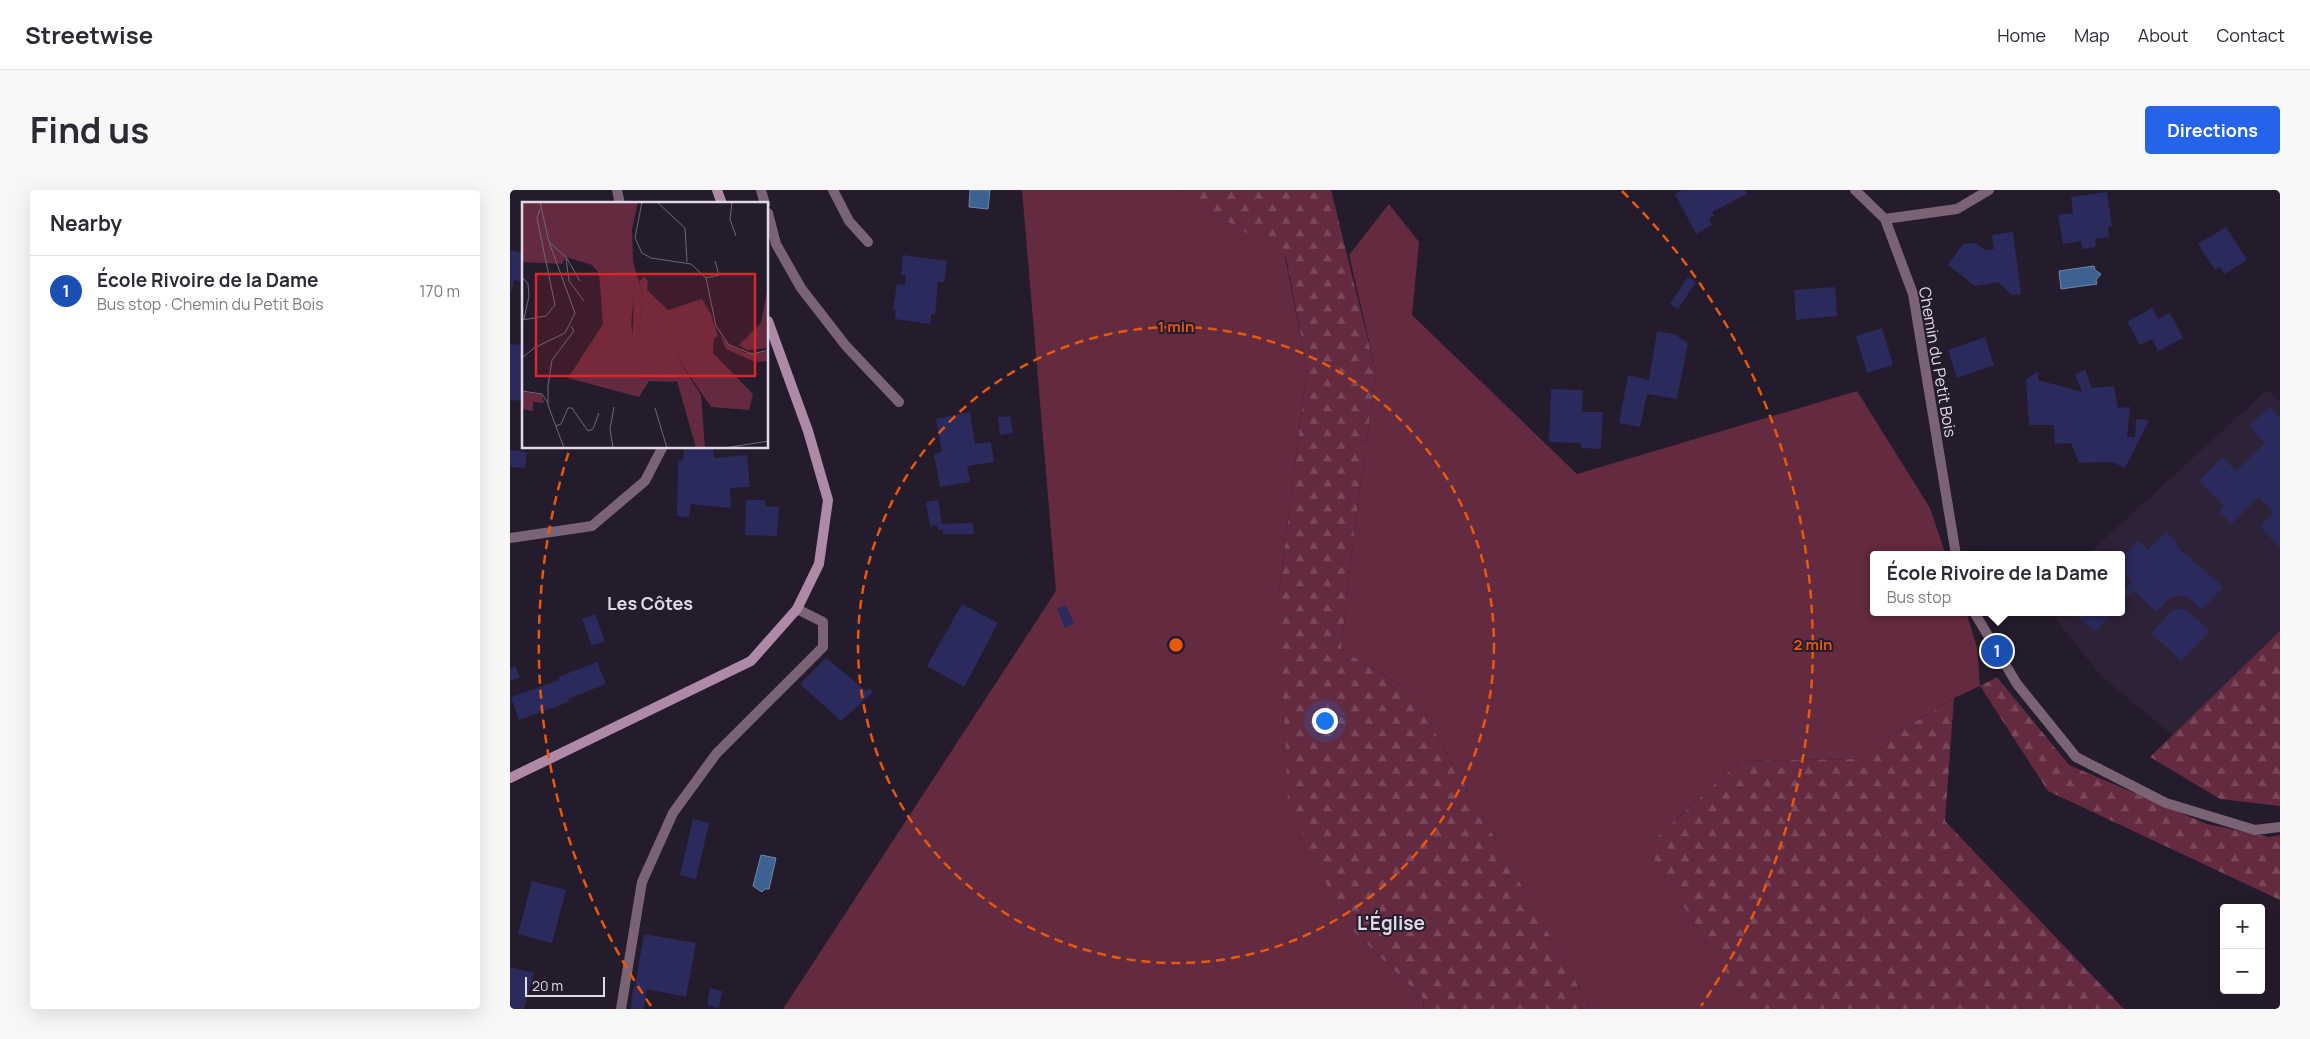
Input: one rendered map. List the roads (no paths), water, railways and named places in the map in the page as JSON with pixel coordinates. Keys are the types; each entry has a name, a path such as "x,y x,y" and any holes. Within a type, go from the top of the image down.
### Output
{"main road":[{"path":"717,190 721,202"},
{"path":"510,778 750,661 797,609 819,564 828,500 808,431 769,324"}],"street":[{"path":"833,190 849,221 868,242"},
{"name":"Chemin du Petit Bois","path":"1855,190 1886,219 1913,294 1955,551"},
{"path":"1886,219 1957,209 1989,190"},
{"path":"769,217 776,244 801,288 846,346 899,402"},
{"path":"510,538 592,526 645,482 662,449"},
{"path":"621,1009 642,882 673,813 716,754 823,647 823,622 797,609"},
{"path":"1976,616 2017,684 2076,757 2166,803 2255,830 2280,827"}],"water":[{"path":"970,190 990,190 988,209 969,207"},
{"path":"2094,266 2095,270 2101,274 2096,280 2097,284 2061,289 2059,271"},
{"path":"761,855 776,858 769,889 765,889 762,892 753,886"}],"place":[{"name":"École Rivoire de la Dame","path":"1997,651"}],"district":[{"name":"Les Côtes","path":"650,604"},
{"name":"L'Église","path":"1391,923"}]}
